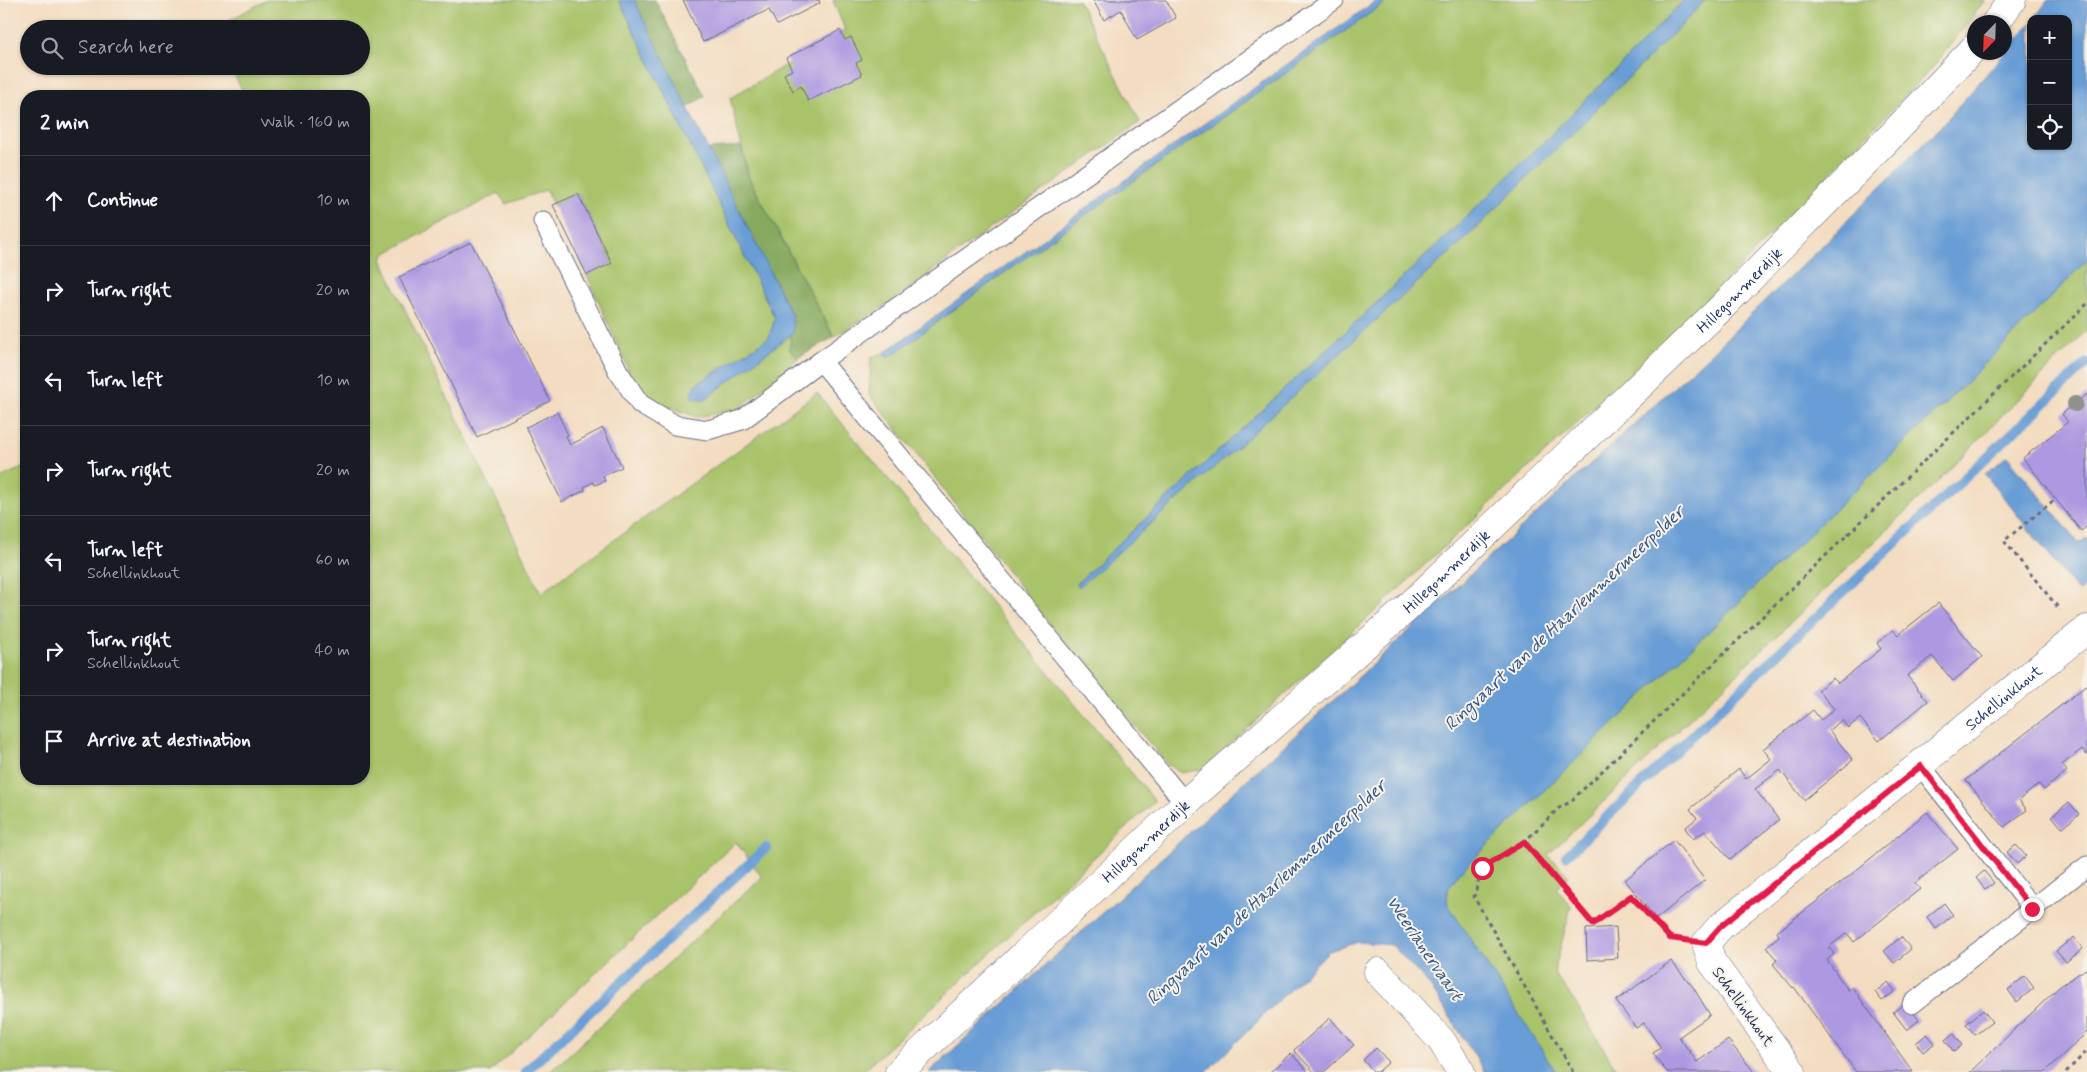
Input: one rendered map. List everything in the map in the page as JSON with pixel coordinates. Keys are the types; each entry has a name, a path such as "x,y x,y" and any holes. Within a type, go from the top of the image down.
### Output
{"street":[{"path":"2001,15 2012,0"},
{"name":"Hillegommerdijk","path":"899,1072 1185,803 1407,608 1697,330 1890,137 1967,55"},
{"name":"Schellinkhout","path":"1792,1072 1712,962 1706,943 1720,927 2084,632"},
{"path":"1378,972 1441,1040 1461,1072"}],"lane":[{"path":"543,221 618,371 640,404 675,425 708,430 742,420 821,361 1334,0"},
{"path":"821,361 1185,803"},
{"path":"1921,766 2032,909"},
{"path":"1912,1004 2087,866"}],"path":[{"path":"1573,1072 1474,896 1482,868 1524,842 1559,808 1570,802 2087,304"},
{"path":"2053,501 2004,541 2084,632"},
{"path":"1524,842 1593,924 1631,896 1670,938 1706,943"},
{"path":"2066,1072 2087,1052"}],"green space":[{"path":"267,0 619,0 775,318 769,338 695,385 704,400 793,333 790,350 798,358 739,409 698,417 663,405 635,385 587,275 612,262 578,194 553,205 546,190 506,204 498,193 386,253 382,259 391,280 541,593 817,393 1155,801 862,1072 550,1072 762,877 736,842 490,1072 0,1072 0,478 20,469 20,785 370,785 370,90 242,90 234,75 370,75 370,20 229,20"},
{"path":"634,0 655,0 705,96 687,108"},
{"path":"833,0 1078,0 1140,122 888,304 834,337 749,178 730,98 845,30"},
{"path":"1389,0 1684,0 1611,75 1460,223 1077,583 1079,586 1233,451 1465,239 1705,0 1985,0 1973,15 1967,15 1967,23 1935,65 1695,313 1203,769 1181,773 1168,765 1047,621 869,394 871,357 884,353 888,358 1022,260"},
{"path":"741,147 749,178 834,337 798,358 790,350 792,316 708,149"},
{"path":"2087,260 2087,330 1935,484 1548,855 1569,876 1557,889 1571,906 1554,973 1571,996 1618,1072 1556,1072 1447,903 1448,889 1459,873 1975,374"}],"water":[{"path":"619,0 634,0 792,316 793,333 704,400 691,397 695,385 769,338 775,318"},
{"path":"1377,0 1389,0 1022,260 888,358 884,353"},
{"path":"1684,0 1705,0 1465,239 1233,451 1079,587 1077,583 1460,223 1611,75"},
{"path":"2048,0 2087,0 2087,260 1975,374 1459,873 1448,889 1447,903 1556,1072 1485,1072 1431,987 1392,945 1358,942 1329,951 1206,1072 929,1072 1708,356 1818,250 1944,123 1999,60 2012,60 2012,45 2027,28 2027,150 2072,150 2072,15 2037,15"},
{"path":"2007,456 2079,543 2087,538 2087,585 2078,592 1985,474"}],"building":[{"path":"683,0 819,0 820,3 777,25 768,10 703,42"},
{"path":"1093,0 1166,0 1176,18 1137,40 1121,10 1104,20"},
{"path":"840,30 845,40 851,37 862,60 856,63 862,75 808,101 801,86 793,91 784,74 792,70 786,58"},
{"path":"578,194 612,263 587,275 553,205"},
{"path":"471,242 550,401 477,437 399,277"},
{"path":"2087,394 2087,526 2081,531 2023,458 2068,422 2062,414"},
{"path":"557,412 568,435 566,436 570,445 603,428 622,467 603,476 605,481 595,485 593,482 584,487 585,490 562,502 526,427"},
{"path":"1938,603 1982,657 1953,681 1932,656 1907,676 1928,701 1879,741 1860,718 1848,728 1842,720 1829,730 1853,760 1804,800 1780,770 1755,789 1779,820 1730,859 1705,831 1693,839 1685,828 1697,818 1690,809 1739,769 1746,779 1771,759 1763,749 1813,710 1821,720 1834,709 1818,690 1833,678 1838,683 1881,649 1877,643 1893,630 1898,635"},
{"path":"2087,685 2087,755 2082,749 2062,765 2067,771 2044,790 2039,784 2019,800 2027,810 2004,827 1966,780"},
{"path":"2069,802 2079,814 2062,828 2052,816"},
{"path":"1927,812 1958,849 1915,883 1920,889 1854,942 1847,933 1829,947 1834,954 1827,960 1848,990 1852,987 1913,1072 1856,1072 1794,987 1773,964 1777,960 1766,947 1779,936 1777,932 1842,882"},
{"path":"1674,840 1705,880 1656,919 1625,880"},
{"path":"2016,845 2026,856 2017,864 2007,852"},
{"path":"1984,871 1994,883 1985,889 1976,878"},
{"path":"1944,903 1953,915 1936,929 1927,917"},
{"path":"1616,927 1618,958 1587,960 1586,929"},
{"path":"1901,937 1911,949 1894,963 1884,951"},
{"path":"2074,937 2083,949 2066,962 2056,951"},
{"path":"1671,961 1693,987 1710,1015 1679,1037 1697,1062 1728,1040 1754,1072 1667,1072 1663,1067 1653,1053 1661,1048 1644,1023 1636,1028 1616,1001"},
{"path":"2087,968 2087,1032 2045,1072 1970,1072 2059,987"},
{"path":"2025,976 2034,988 2017,1002 2008,990"},
{"path":"1888,982 1895,991 1882,1001 1875,992"},
{"path":"1905,1003 1919,1020 1907,1030 1893,1012"},
{"path":"1983,1010 1992,1022 1975,1035 1966,1024"},
{"path":"1330,1018 1354,1045 1324,1072 1314,1072 1294,1050"},
{"path":"1953,1033 1962,1045 1954,1052 1945,1040"},
{"path":"1927,1034 1935,1043 1923,1052 1916,1043"},
{"path":"1376,1048 1389,1062 1378,1072 1374,1072 1363,1060"},
{"path":"1291,1053 1308,1072 1270,1072"}],"waterway":[{"path":"1566,856 2087,363"},
{"path":"525,1072 766,848"}],"route":[{"path":"1482,868 1524,842 1593,924 1631,896 1670,938 1706,943 1720,927 1921,766 2032,909"}],"water label":[{"name":"Ringvaart van de Haarlemmermeerpolder","path":"1564,618"},
{"name":"Ringvaart van de Haarlemmermeerpolder","path":"1266,892"},
{"name":"Weerlanervaart","path":"1425,948"}]}
